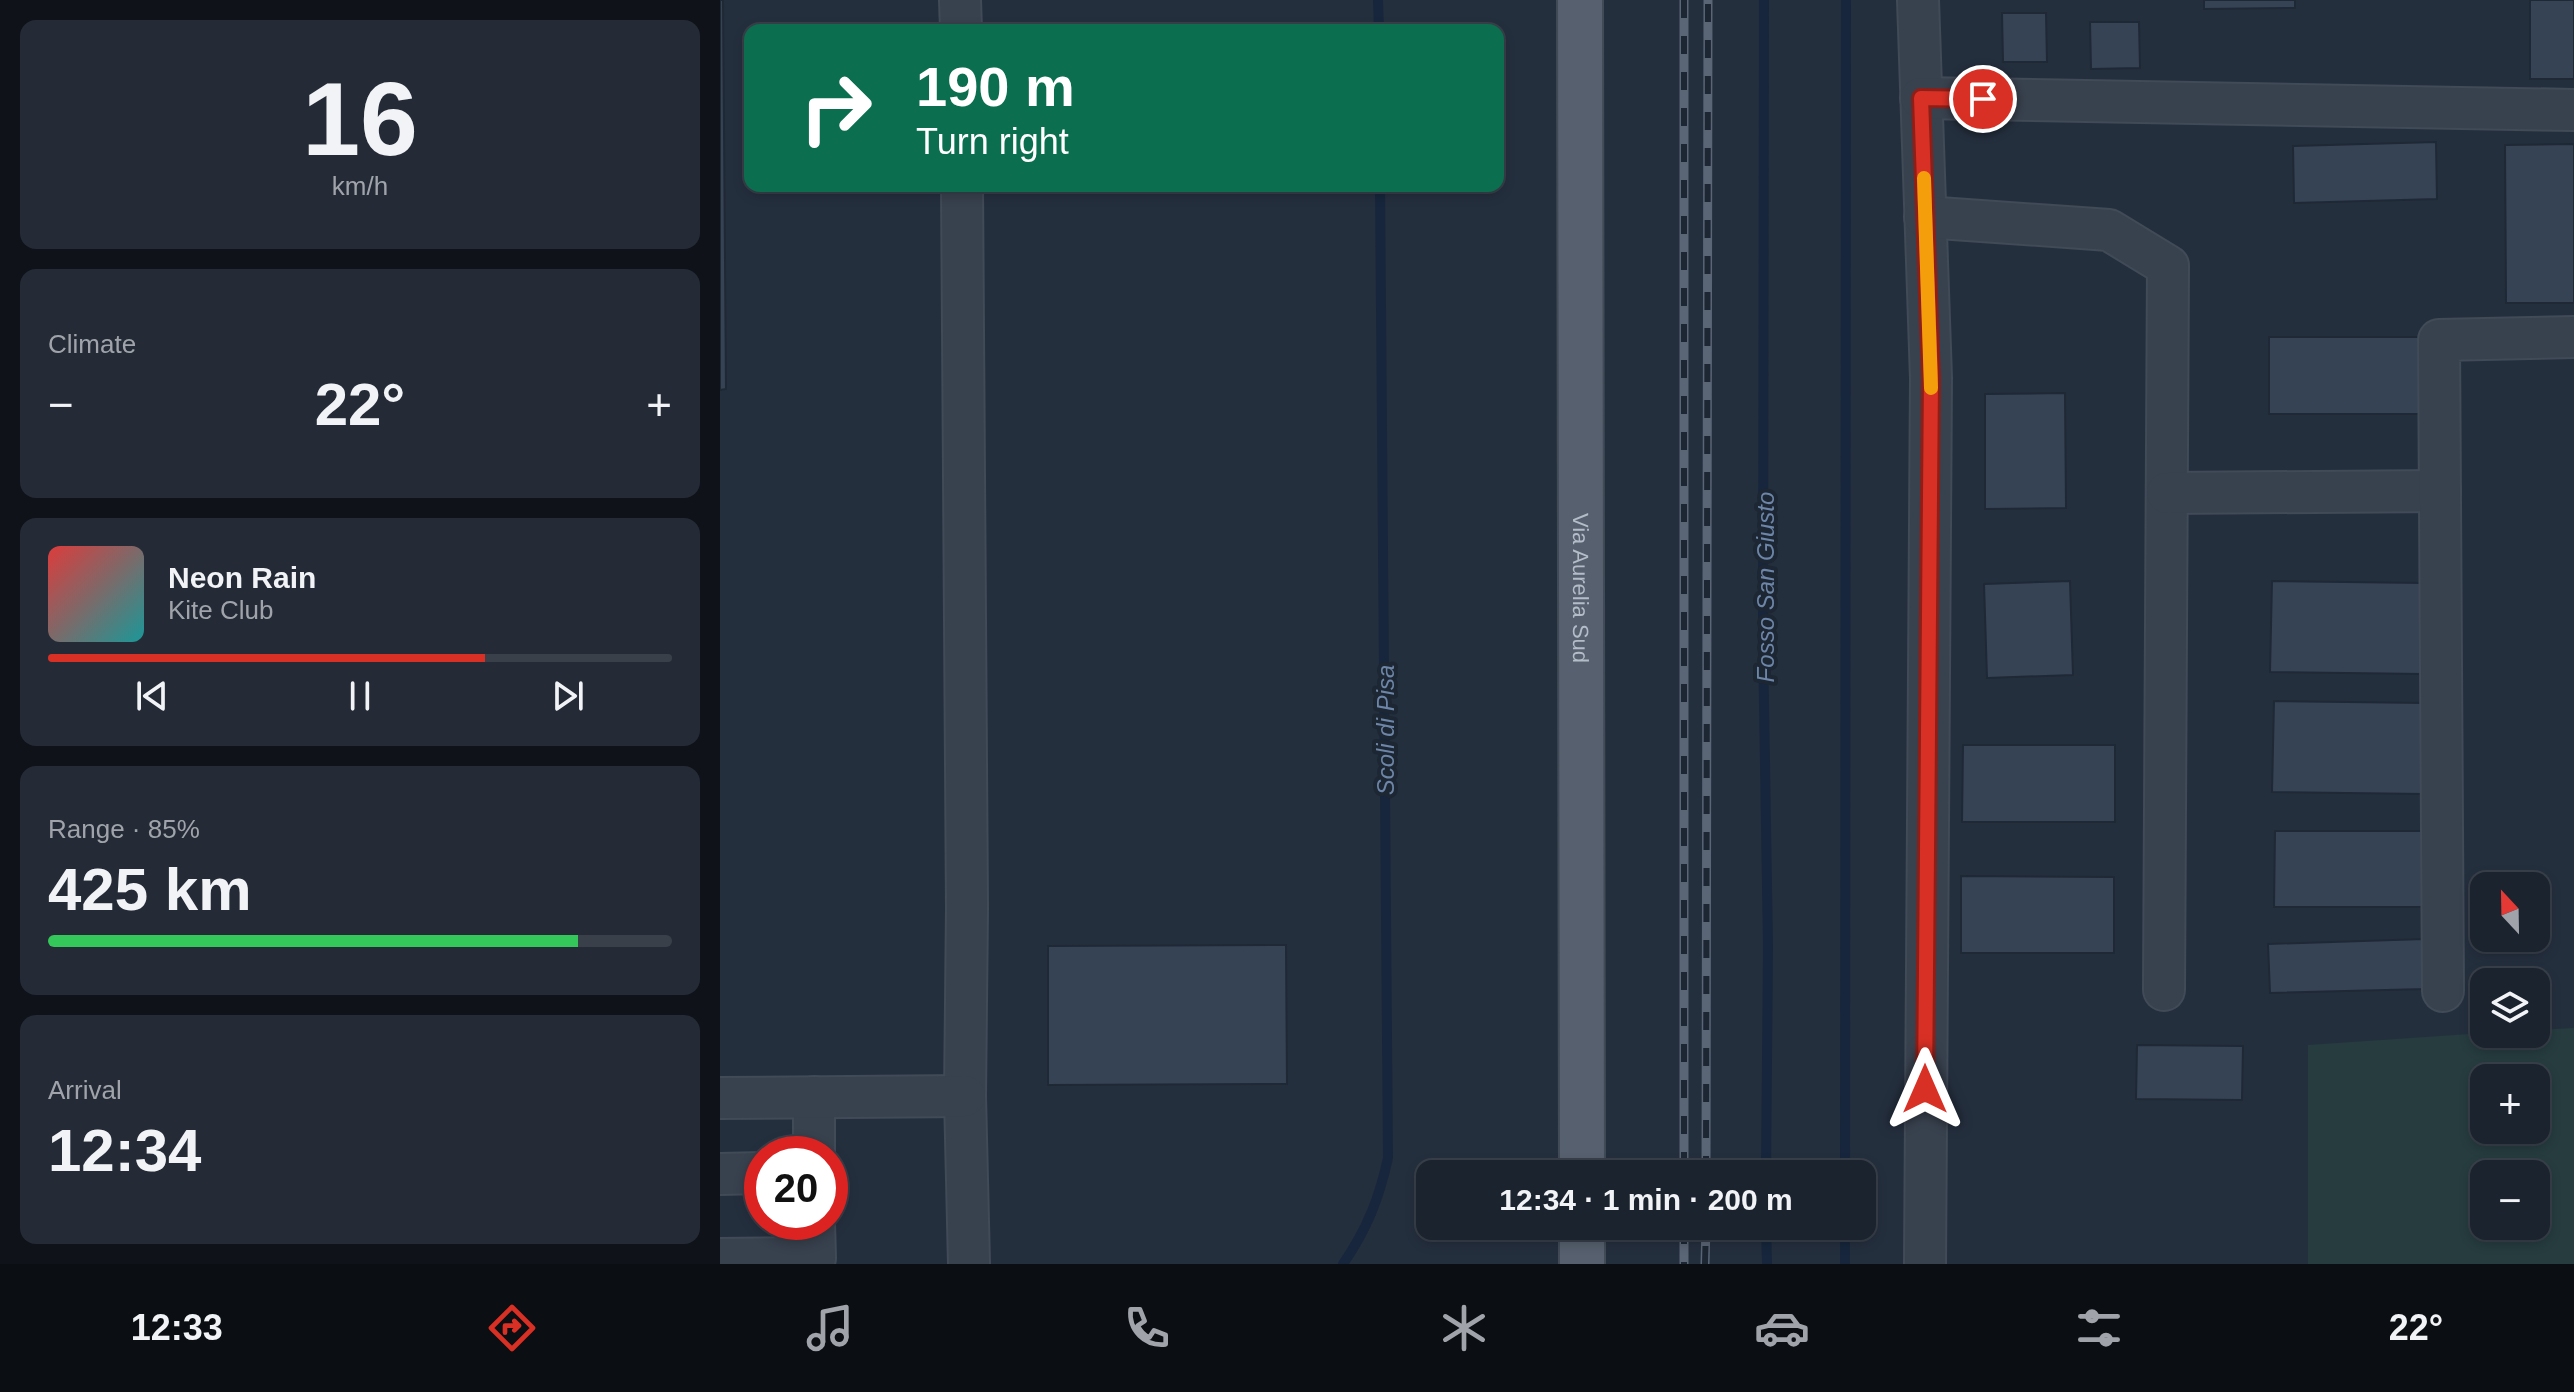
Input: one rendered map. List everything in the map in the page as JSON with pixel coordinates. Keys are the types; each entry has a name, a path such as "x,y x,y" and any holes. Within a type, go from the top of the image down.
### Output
{"main road":[{"name":"Via Aurelia Sud","path":"1580,0 1582,1160"},
{"path":"1582,1240 1582,1264"}],"street":[{"path":"960,0 961,24"},
{"path":"1918,0 1931,378 1925,1264"},
{"path":"1921,98 2574,110"},
{"path":"962,192 967,894 965,1096 969,1264"},
{"path":"1925,217 2109,230 2168,266 2164,990"},
{"path":"2443,991 2439,340 2574,337"},
{"path":"2167,493 2440,491"},
{"path":"720,1098 965,1096"},
{"path":"814,1097 814,1136"},
{"path":"720,1174 744,1173"},
{"path":"720,1259 815,1258 814,1240"}],"green space":[{"path":"2574,1028 2574,1264 2308,1264 2308,1045 2470,1034 2470,1048 2550,1048 2550,1029"}],"building":[{"path":"720,0 723,0 726,389 720,390"},
{"path":"2204,0 2295,0 2295,8 2204,9"},
{"path":"2530,0 2574,0 2574,79 2530,79"},
{"path":"2002,13 2046,13 2047,62 2003,62"},
{"path":"2090,22 2139,22 2140,68 2091,69"},
{"path":"2436,142 2437,199 2294,203 2293,146"},
{"path":"2574,144 2574,303 2506,303 2505,145"},
{"path":"2269,337 2422,337 2422,414 2269,414"},
{"path":"2065,393 2066,508 1985,509 1985,394"},
{"path":"2070,581 2073,675 1987,678 1984,584"},
{"path":"2272,581 2424,583 2423,674 2270,672"},
{"path":"2274,701 2427,703 2425,794 2272,792"},
{"path":"1963,745 2115,745 2115,822 1962,822"},
{"path":"2275,831 2428,831 2427,907 2274,907"},
{"path":"1961,876 2114,877 2114,953 1961,953"},
{"path":"2424,939 2426,989 2270,993 2268,944"},
{"path":"1286,945 1287,1084 1048,1085 1048,946"},
{"path":"2137,1045 2243,1046 2242,1100 2136,1099"}],"waterway":[{"name":"Scoli di Pisa","path":"1378,0 1379,24"},
{"name":"Fosso San Giusto","path":"1764,0 1766,1160"},
{"path":"1845,1160 1846,0"},
{"name":"Scoli di Pisa","path":"1343,1264 1371,1213 1388,1158 1380,192"},
{"name":"Fosso San Giusto","path":"1766,1240 1767,1264"},
{"path":"1845,1240 1845,1264"}],"railway":[{"path":"1684,0 1684,1160"},
{"path":"1706,1160 1708,0"},
{"path":"1684,1240 1684,1264"},
{"path":"1705,1264 1706,1240"}],"slow traffic":[{"path":"1924,178 1931,388"}],"route":[{"path":"1925,1089 1931,378 1921,98 1983,99"}]}
